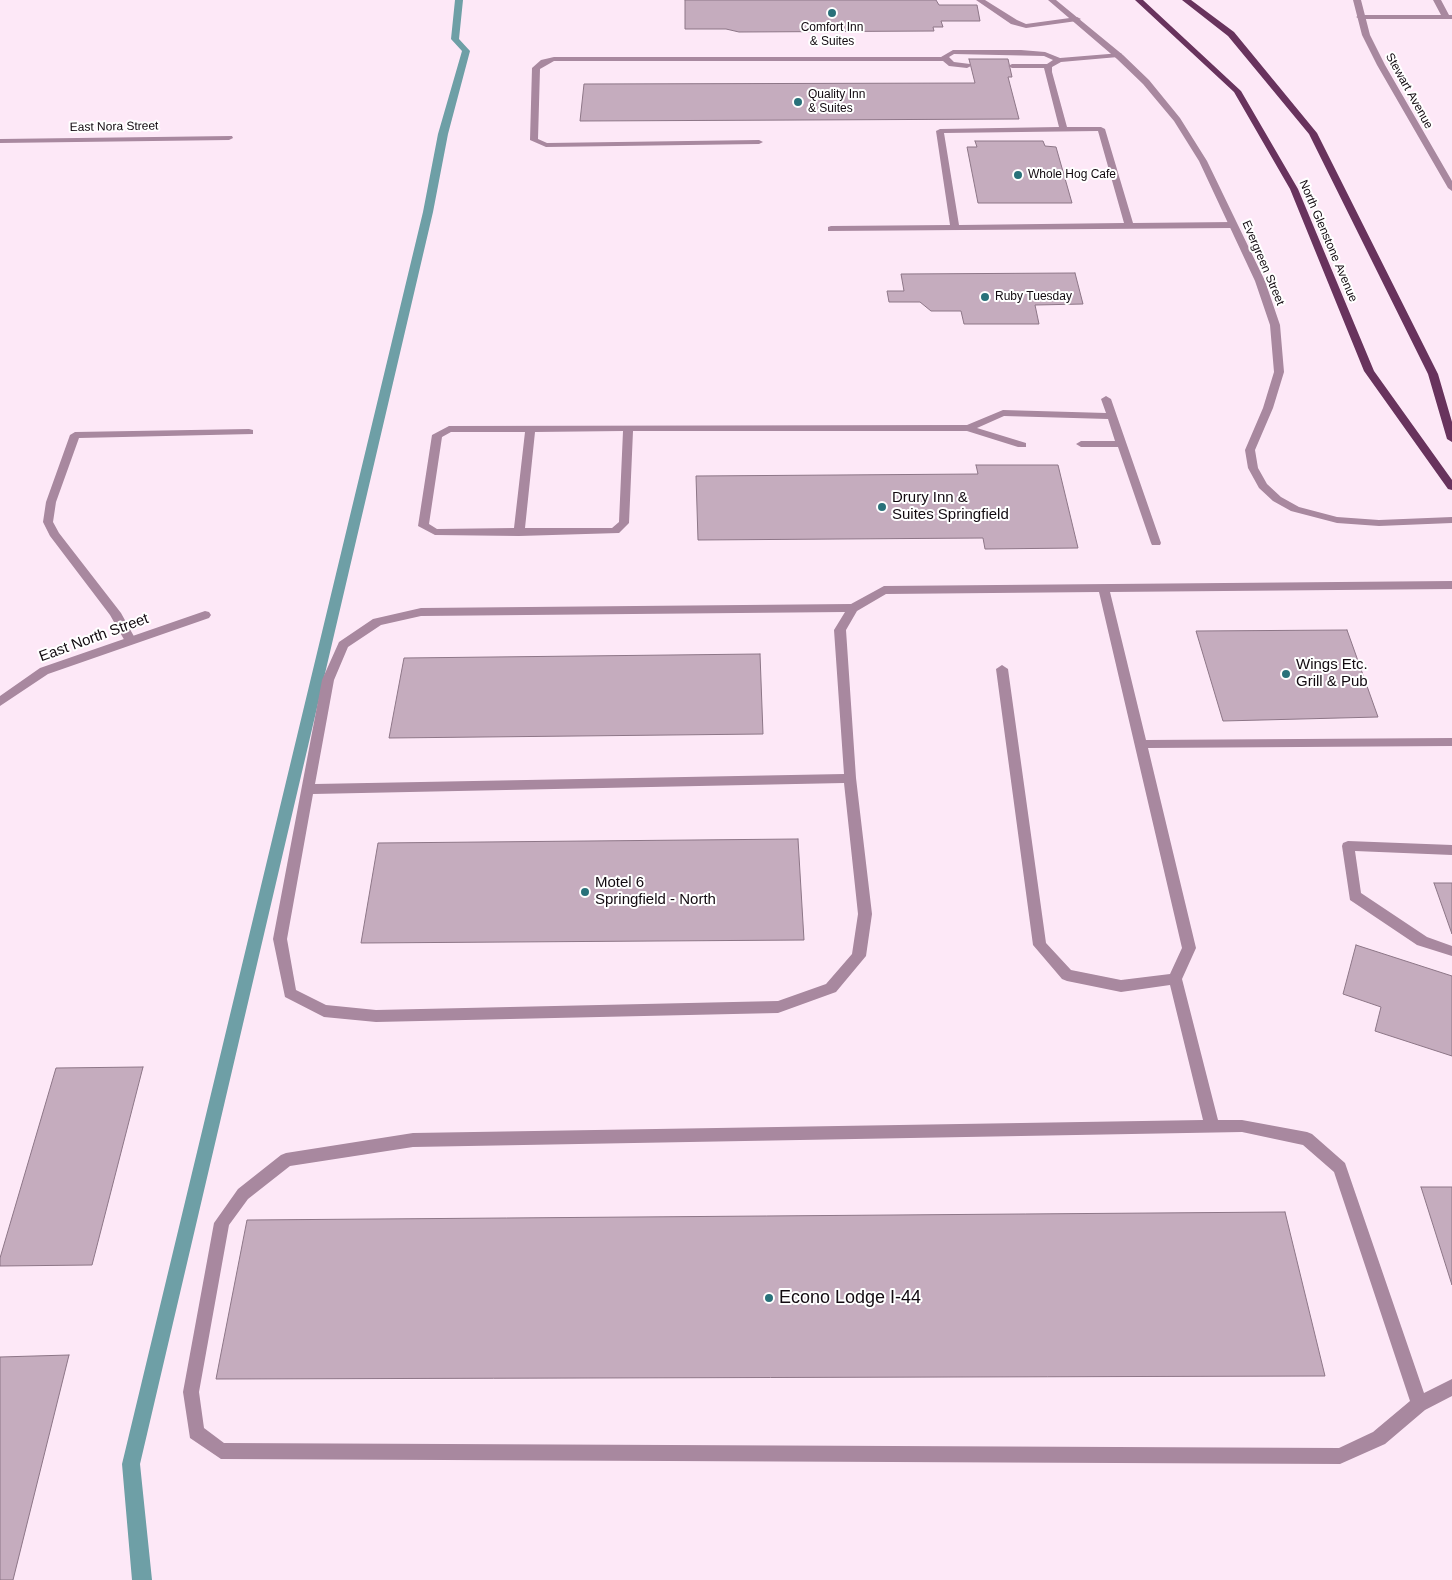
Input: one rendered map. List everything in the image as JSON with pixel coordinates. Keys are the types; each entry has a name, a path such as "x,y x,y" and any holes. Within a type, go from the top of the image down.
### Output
{"main road":[{"name":"North Glenstone Avenue","path":"1140,0 1237,92 1294,189 1369,371 1452,487"},
{"path":"1186,0 1232,34 1313,133 1433,374 1452,439"}],"street":[{"path":"980,0 1014,22 1026,26 1077,20"},
{"name":"Evergreen Street","path":"1052,0 1118,54 1162,101 1191,140 1269,303 1278,348 1279,372 1274,390 1250,450 1253,468 1258,479 1270,493 1286,504 1323,517 1358,523 1452,520"},
{"name":"Stewart Avenue","path":"1357,0 1360,17 1381,65 1452,188"},
{"path":"1437,0 1449,18"},
{"path":"1360,17 1449,18"},
{"path":"945,59 945,56 953,52 1021,52 1045,54 1059,60"},
{"path":"1012,66 1048,66 1059,60 1118,54"},
{"path":"758,142 546,145 534,140 536,68 544,62 554,59 945,59 952,64 967,66"},
{"path":"1048,66 1064,129"},
{"path":"955,228 940,130 1101,129 1129,226"},
{"name":"East Nora Street","path":"0,141 229,138"},
{"path":"831,229 1233,225"},
{"path":"1106,399 1156,543"},
{"path":"968,428 1003,413 1112,416"},
{"path":"628,428 624,523 615,531 435,532 423,526 437,435 449,429 530,428 628,428 968,428 1022,445"},
{"path":"519,532 530,428"},
{"path":"130,640 115,613 54,534 48,522 51,502 75,434 249,432"},
{"path":"1081,444 1121,444"},
{"path":"853,608 421,612 377,622 343,645 328,680 280,938 290,993 324,1011 376,1016 778,1007 832,988 859,956 865,914 850,778 840,630 853,608 884,590 1452,585"},
{"path":"1104,588 1189,948 1175,979 1212,1127"},
{"name":"East North Street","path":"0,702 44,671 205,615"},
{"path":"1002,669 1040,945 1067,975 1121,986 1175,979"},
{"path":"1140,744 1452,742"},
{"path":"308,789 850,778"},
{"path":"1452,850 1348,846 1355,896 1422,941 1452,951"},
{"path":"1419,1404 1340,1168 1307,1139 1242,1126 414,1140 286,1160 243,1194 222,1223 191,1392 196,1432 221,1451 1340,1456 1379,1438 1419,1404 1452,1387"}],"building":[{"name":"Comfort Inn & Suites","path":"685,0 936,0 939,5 977,5 980,21 941,21 943,27 933,27 934,31 739,32 726,29 685,29"},
{"name":"Quality Inn & Suites","path":"969,59 1008,59 1012,77 1008,77 1019,119 580,121 584,84 975,83"},
{"name":"Whole Hog Cafe","path":"975,141 1043,141 1045,146 1056,147 1072,203 978,203 967,147 977,147"},
{"name":"Ruby Tuesday","path":"1075,273 1083,304 1035,305 1039,324 964,324 961,311 931,311 920,302 889,302 887,291 904,291 901,274"},
{"name":"Drury Inn & Suites Springfield","path":"976,465 1058,465 1078,548 985,549 983,538 698,540 696,476 978,474"},
{"name":"Wings Etc. Grill & Pub","path":"1347,630 1378,717 1223,721 1196,631"},
{"path":"760,654 763,734 389,738 404,658"},
{"name":"Motel 6 Springfield - North","path":"798,839 804,940 361,943 378,843"},
{"path":"1434,883 1452,883 1452,934"},
{"path":"1356,945 1452,976 1452,1056 1375,1031 1381,1007 1343,994"},
{"path":"143,1067 92,1265 0,1266 0,1258 56,1068"},
{"path":"1421,1187 1452,1187 1452,1285"},
{"name":"Econo Lodge I-44","path":"1285,1212 1325,1376 216,1379 247,1220"},
{"path":"69,1355 13,1580 0,1580 0,1357"}],"waterway":[{"path":"142,1580 131,1464 428,212 443,134 466,51 455,39 459,0"}],"place":[{"name":"Comfort Inn & Suites","path":"832,13"},
{"name":"Quality Inn & Suites","path":"798,102"},
{"name":"Whole Hog Cafe","path":"1018,175"},
{"name":"Ruby Tuesday","path":"985,297"},
{"name":"Drury Inn & Suites Springfield","path":"882,507"},
{"name":"Wings Etc. Grill & Pub","path":"1286,674"},
{"name":"Motel 6 Springfield - North","path":"585,892"},
{"name":"Econo Lodge I-44","path":"769,1298"}]}
